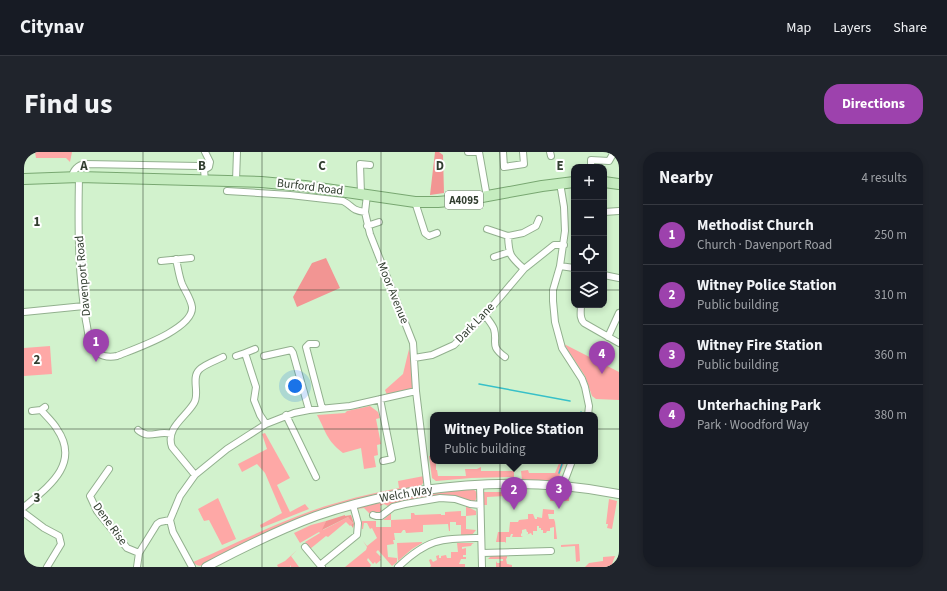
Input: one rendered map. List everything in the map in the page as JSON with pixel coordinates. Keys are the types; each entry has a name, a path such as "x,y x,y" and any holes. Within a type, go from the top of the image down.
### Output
{"main road":[{"name":"Burford Road","path":"24,179 204,175 236,181 305,186 415,202 452,201 487,197 560,183"},
{"name":"A4095","path":"560,183 571,182"},
{"path":"607,182 619,184"}],"street":[{"path":"204,175 210,162 205,152"},
{"path":"236,181 237,152"},
{"path":"468,152 479,152 487,197"},
{"path":"503,152 504,167 524,164 523,152"},
{"path":"609,161 614,152"},
{"path":"591,164 591,160 609,161 615,166"},
{"name":"Moor Avenue","path":"370,165 360,164 367,226 413,343 416,391 428,490"},
{"name":"Davenport Road","path":"75,177 84,306 90,342 96,352 102,356 117,356 163,336 185,322 191,311 191,303 179,276 176,259"},
{"path":"560,183 565,221 564,245 554,290 554,312 557,331 567,357 582,379 589,406 588,412"},
{"name":"Burford Road","path":"227,191 297,195 343,201 354,210 365,212"},
{"path":"415,202 425,233 429,236 437,233"},
{"path":"607,212 619,211"},
{"path":"487,229 508,236 523,233 536,226 539,219"},
{"path":"367,226 379,222"},
{"path":"508,236 509,252 511,257 524,269"},
{"name":"Dark Lane","path":"414,358 432,355 454,345 485,315 524,269 554,245 564,245"},
{"path":"494,257 509,252"},
{"path":"161,261 191,258"},
{"path":"560,266 571,268"},
{"path":"607,276 619,278"},
{"path":"24,312 84,306"},
{"path":"581,308 580,315 582,320 619,343"},
{"path":"608,337 619,313"},
{"path":"485,315 493,326 495,333 494,343 496,349 504,357"},
{"path":"316,344 309,344 306,347 322,408"},
{"path":"236,356 255,349"},
{"path":"264,356 291,350 310,410"},
{"path":"245,353 256,387 254,400 260,415 266,424"},
{"path":"195,475 172,447 170,442 171,434 194,403 196,376 199,370 223,357"},
{"path":"192,567 173,532 170,520 180,496 195,475 227,449 266,424 286,415 322,408 350,406 416,391"},
{"path":"380,400 392,459 383,461"},
{"path":"24,507 55,480 62,469 64,458 64,444 57,428 43,409 32,411"},
{"path":"286,415 316,477"},
{"path":"138,430 143,434 148,435 162,432 171,434"},
{"path":"563,485 571,464"},
{"name":"Dene Rise","path":"109,469 90,496 97,511 127,548 139,553"},
{"path":"480,485 482,567"},
{"name":"Welch Way","path":"206,567 270,535 314,517 353,505 394,496 428,490 480,485 563,485 619,494"},
{"name":"Welch Way","path":"373,515 379,517 393,507 401,504 440,498 459,500 470,504 480,504"},
{"path":"305,547 321,566 357,535 358,523 353,505"},
{"name":"Welch Way","path":"383,506 386,513"},
{"path":"24,513 44,528 59,536 61,544 47,567"},
{"path":"136,567 139,553 157,524 170,520"},
{"path":"398,567 417,550 432,542 481,538"},
{"path":"482,553 550,551"}],"shaded area":[{"path":"35,152 72,152 70,162 66,158 36,158"},
{"path":"435,152 439,152 443,155 444,193 430,195"},
{"path":"326,258 340,288 297,307 293,297 312,263"},
{"path":"564,344 619,372 619,400 596,399 592,396 585,376"},
{"path":"50,346 52,374 24,376 24,348"},
{"path":"409,349 414,375 412,388 403,392 387,395 385,390 403,374"},
{"path":"370,406 378,412 380,418 376,419 381,444 377,445 378,455 374,456 376,467 364,469 361,448 343,453 333,444 317,415 345,413 347,411"},
{"path":"265,433 290,478 277,485 290,512 305,504 309,509 261,528 260,525 282,513 265,473 257,464 242,472 238,464 267,449 262,434"},
{"path":"430,464 436,464 438,476 466,476 465,469 477,469 481,467 481,471 514,471 514,477 471,478 436,481 432,478"},
{"path":"559,464 564,464 559,477 551,480 550,482 522,480 521,471 528,470 529,473 555,473"},
{"path":"424,476 425,480 421,486 350,503 201,566 193,562 266,529 311,511 354,498 399,488 398,481"},
{"path":"472,489 476,491 477,494 477,498 474,502 463,499 397,503 388,506 384,504 380,506 380,513 371,515 364,508 357,509 359,507 401,498"},
{"path":"484,492 506,492 505,496 487,497 487,505 484,505"},
{"path":"551,494 569,497 569,501 550,501"},
{"path":"218,498 236,539 222,545 209,520 204,521 198,509"},
{"path":"609,499 617,501 612,529 607,528 608,524 606,524"},
{"path":"466,506 476,511 476,515 466,516"},
{"path":"543,509 554,510 554,514 548,514 549,519 554,519 557,539 554,539 554,527 550,528 550,531 543,533 543,530 537,526 537,531 533,531 533,535 531,533 526,535 528,532 526,529 522,530 521,536 523,537 512,537 513,534 511,534 510,537 506,537 506,543 496,542 498,532 509,532 510,522 518,522 519,520 528,519 528,514 533,514 535,519 537,519 537,517 542,518"},
{"path":"461,511 461,516 466,516 466,529 476,530 472,535 461,535 461,525 456,525 456,522 450,522 450,531 448,524 423,525 423,532 406,533 405,530 403,530 401,533 394,533 394,544 387,545 388,557 397,558 397,562 392,566 378,550 376,552 381,557 381,560 376,564 375,562 373,564 368,558 367,560 371,565 370,567 345,567 366,550 367,547 363,541 367,546 377,538 372,528 370,529 367,523 364,523 362,529 362,521 376,521 376,527 391,527 391,520 411,519 411,513 414,513 415,515 445,515 445,512"},
{"path":"391,513 391,520 383,520"},
{"path":"345,515 351,515 354,524 353,528 351,525 353,523 348,517 322,530 326,521"},
{"path":"348,517 353,523 350,526 346,522 328,537 326,536 310,549 305,542 320,533 319,532 300,543 294,533 311,525 326,521 323,530"},
{"path":"397,543 422,543 398,561"},
{"path":"457,543 474,544 471,546 462,547 462,549 466,548 466,555 463,555 463,557 466,557 466,559 461,559 459,564 465,564 465,567 430,567 429,560 431,559 433,562 437,560 436,556 439,555 439,558 441,558 441,556 446,555 447,558 451,558 451,552 458,552"},
{"path":"579,544 580,561 576,562 575,546 561,547 561,545"},
{"path":"297,550 291,556 299,567 291,567 290,565 290,567 278,567 277,565 285,561"},
{"path":"491,556 507,556 507,564 512,565 512,567 496,567 496,561 497,563 500,563 503,559 488,559"},
{"path":"615,556 611,567 585,567 589,563 603,561 603,557"}],"waterway":[{"path":"479,384 570,401"},
{"path":"559,473 562,464"}],"place":[{"name":"Methodist Church","path":"96,362"},
{"name":"Unterhaching Park","path":"602,374"},
{"name":"Witney Fire Station","path":"559,509"},
{"name":"Witney Police Station","path":"514,510"}]}
